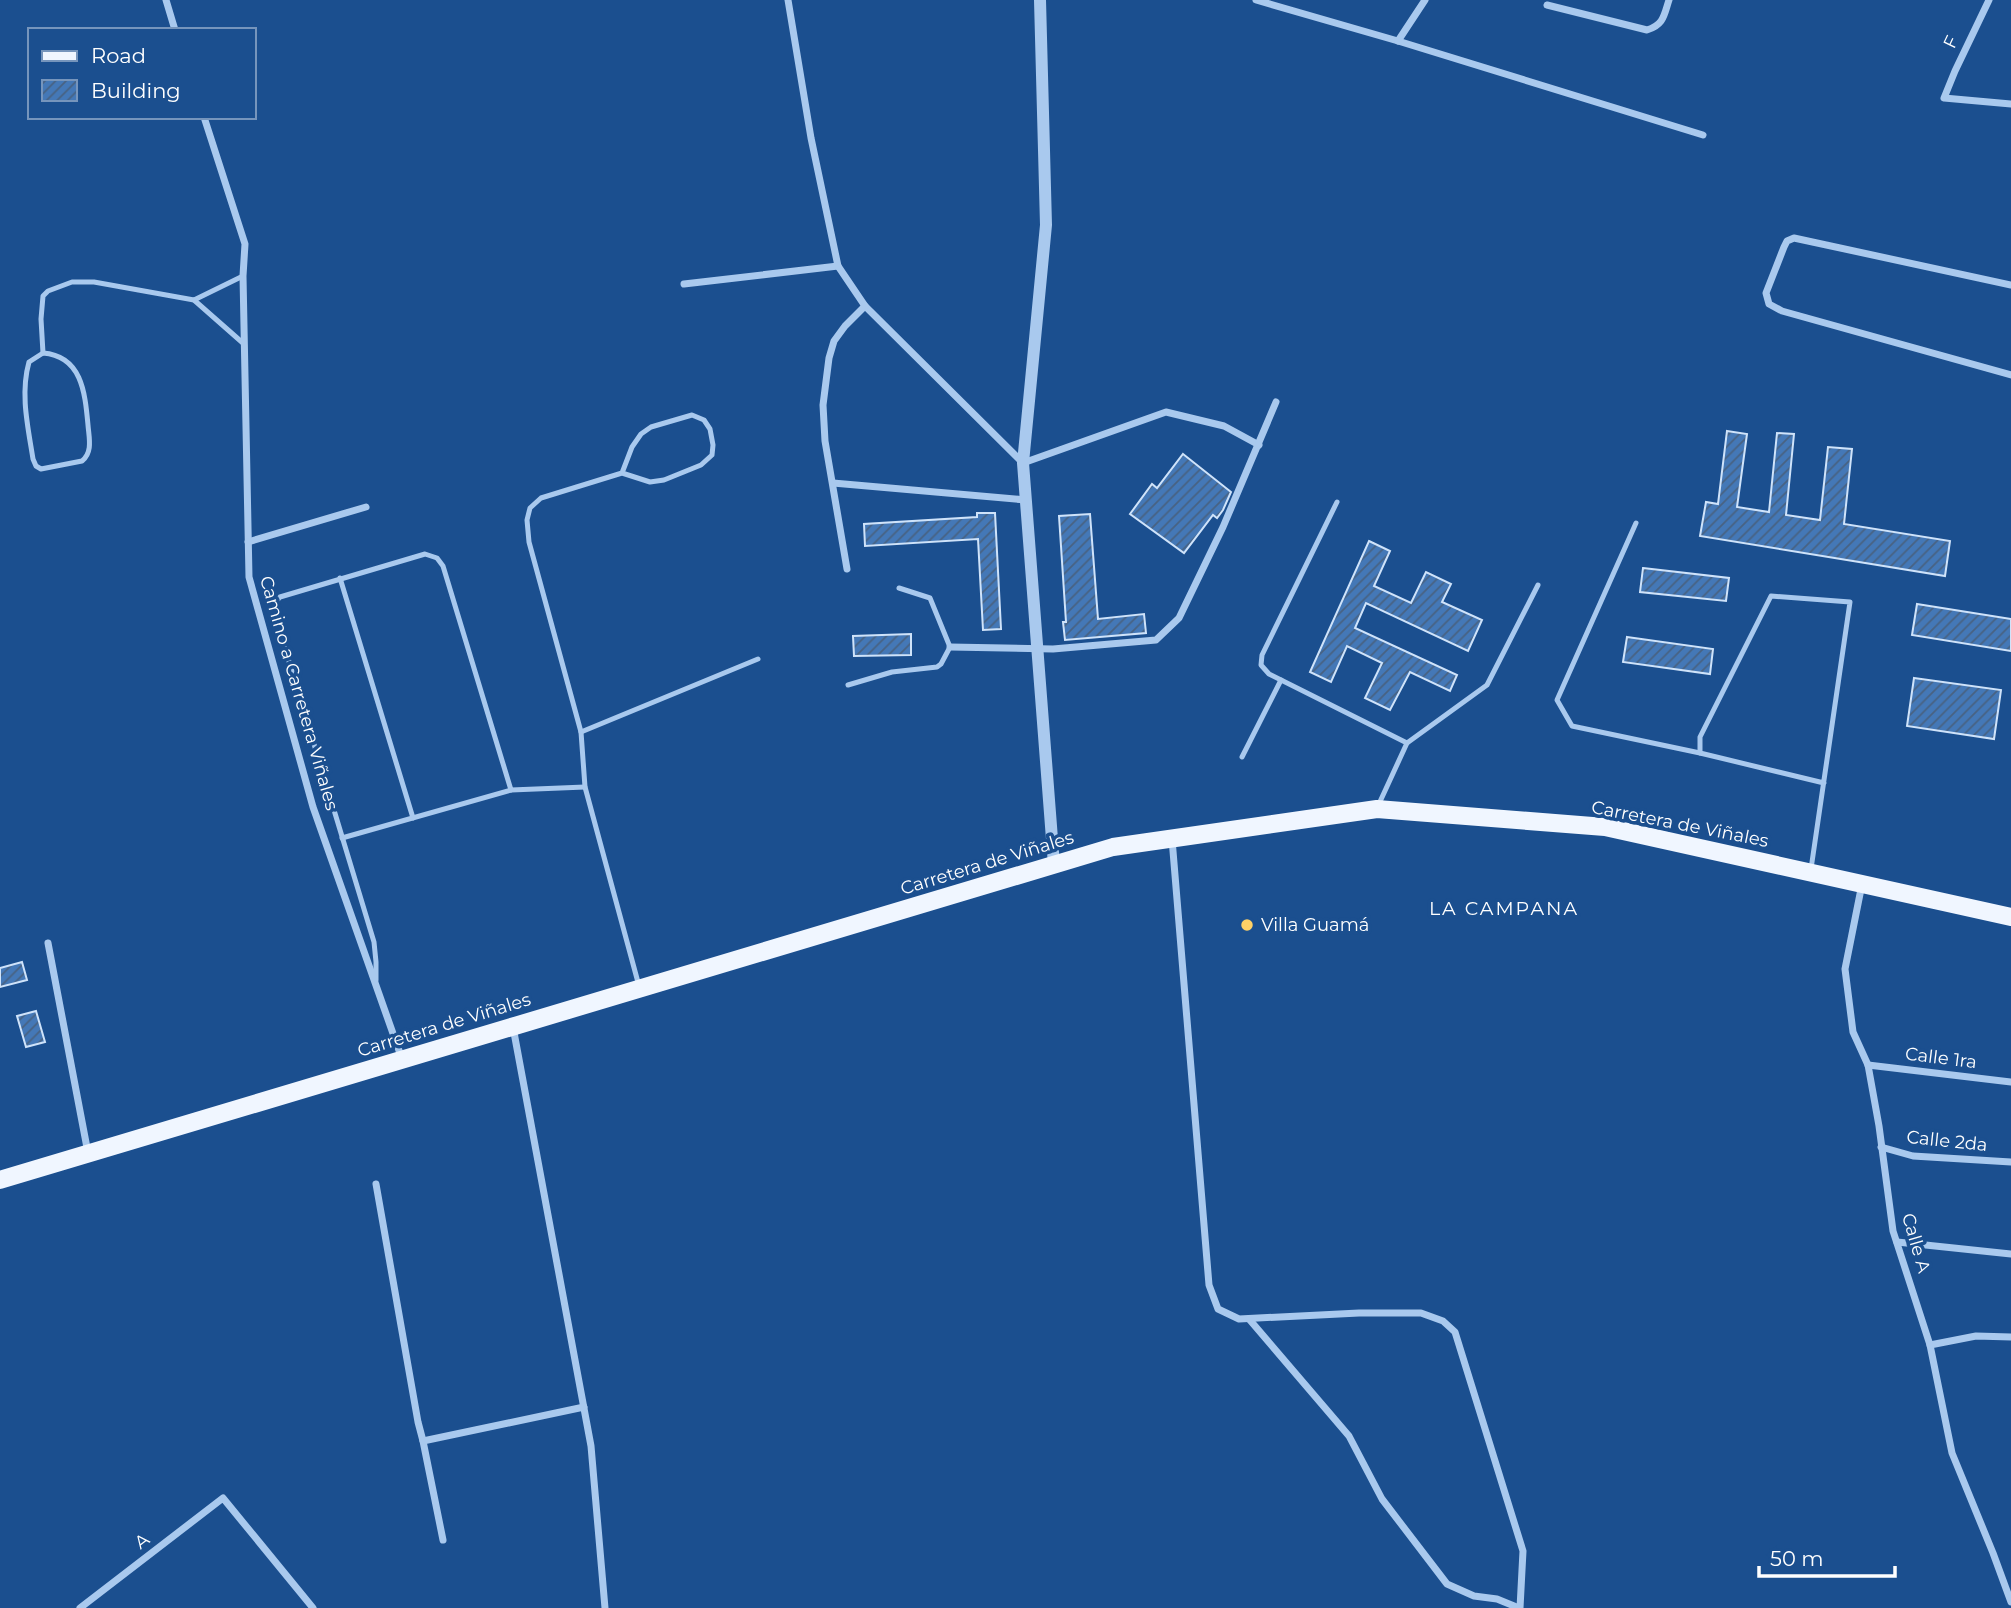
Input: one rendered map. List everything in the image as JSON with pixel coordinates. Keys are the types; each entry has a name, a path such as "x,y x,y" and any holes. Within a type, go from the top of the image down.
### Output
{"main road":[{"name":"Carretera de Viñales","path":"0,1180 1113,847 1377,809 1605,827 2011,917"}],"street":[{"path":"166,0 174,28"},
{"path":"788,0 811,138 838,266 865,306 1023,463"},
{"path":"1040,0 1046,225 1023,463 1054,865"},
{"path":"1256,0 1703,135"},
{"path":"1398,41 1425,0"},
{"path":"1547,5 1647,30 1658,26 1670,0"},
{"name":"F","path":"1989,0 1944,98 2011,104"},
{"name":"Camino a Carretera Viñales","path":"205,119 246,244 243,276 248,577 313,807 402,1060"},
{"path":"2011,285 1794,238 1787,241 1766,293 1769,304 1782,311 2011,375"},
{"path":"684,284 838,266"},
{"path":"848,569 825,441 823,405 828,358 834,341 865,306"},
{"path":"950,647 1037,648 1156,640 1179,618 1223,527 1276,402"},
{"path":"1023,463 1166,412 1224,426 1259,445"},
{"path":"833,483 1026,500"},
{"path":"248,542 366,507"},
{"path":"1172,839 1209,1285 1219,1309 1239,1319 1421,1313 1443,1321 1455,1332 1523,1551 1520,1608 1497,1599 1474,1597 1447,1584 1382,1499 1349,1436 1249,1319"},
{"name":"Calle A","path":"1862,883 1844,969 1853,1032 1868,1066 1893,1231 1930,1345 1952,1453 2011,1602"},
{"path":"48,943 88,1154"},
{"path":"513,1026 591,1446 605,1608"},
{"name":"Calle 1ra","path":"1868,1066 2011,1082"},
{"name":"Calle 2da","path":"1881,1147 1913,1156 2011,1162"},
{"path":"376,1184 415,1409 443,1540"},
{"path":"1898,1242 2011,1254"},
{"path":"1930,1345 1976,1336 2011,1337"},
{"path":"423,1441 584,1407"},
{"name":"A","path":"80,1608 223,1498 313,1608"}],"lane":[{"path":"194,300 243,276"},
{"path":"43,353 43,296 58,286 72,282 94,282 194,300 245,345"},
{"path":"43,353 57,354 80,379 85,393 90,450 82,461 41,468 36,466 33,460 24,377 29,362 43,353"},
{"path":"622,472 632,447 641,434 651,427 692,415 704,420 710,429 712,455 701,465 664,480 650,482 622,472 541,498 530,508 527,520 528,541 582,732 585,787 639,989"},
{"path":"1337,502 1261,659 1261,665 1280,680 1407,743"},
{"path":"1636,523 1557,701 1572,726 1824,782"},
{"path":"375,984 374,942 274,612 275,603 280,597 425,554 438,558 443,566 511,790"},
{"path":"341,578 413,818"},
{"path":"1377,809 1407,743 1487,685 1538,585"},
{"path":"848,685 892,672 937,667 950,647 930,598 899,588"},
{"path":"1700,753 1700,737 1771,596 1850,602 1810,872"},
{"path":"582,732 758,659"},
{"path":"1242,757 1280,680"},
{"path":"342,838 511,790 585,787"}],"building":[{"path":"1727,431 1747,434 1737,507 1769,512 1777,433 1794,434 1786,515 1820,520 1828,447 1852,449 1844,524 1950,541 1945,576 1700,536 1706,502 1718,504"},
{"path":"1183,454 1231,492 1217,518 1213,515 1184,553 1130,514 1152,484 1157,488"},
{"path":"977,513 995,513 1001,629 983,630 978,539 865,546 864,524 977,517"},
{"path":"1090,514 1098,619 1144,614 1146,633 1065,640 1059,516"},
{"path":"1369,541 1390,551 1374,586 1411,603 1426,572 1451,584 1442,602 1482,620 1468,651 1366,603 1355,628 1457,675 1450,691 1410,672 1390,710 1365,698 1382,663 1347,646 1331,682 1310,672"},
{"path":"1643,568 1729,578 1726,601 1640,592"},
{"path":"1917,604 2011,619 2011,651 1912,635"},
{"path":"911,634 911,655 854,656 853,636"},
{"path":"1627,637 1713,649 1710,674 1623,662"},
{"path":"1914,678 2001,690 1994,739 1907,726"},
{"path":"22,962 27,980 0,987 0,968"},
{"path":"36,1011 45,1042 26,1047 17,1016"}],"place":[{"name":"Villa Guamá","path":"1247,925"}],"district":[{"name":"LA CAMPANA","path":"1504,908"}]}
